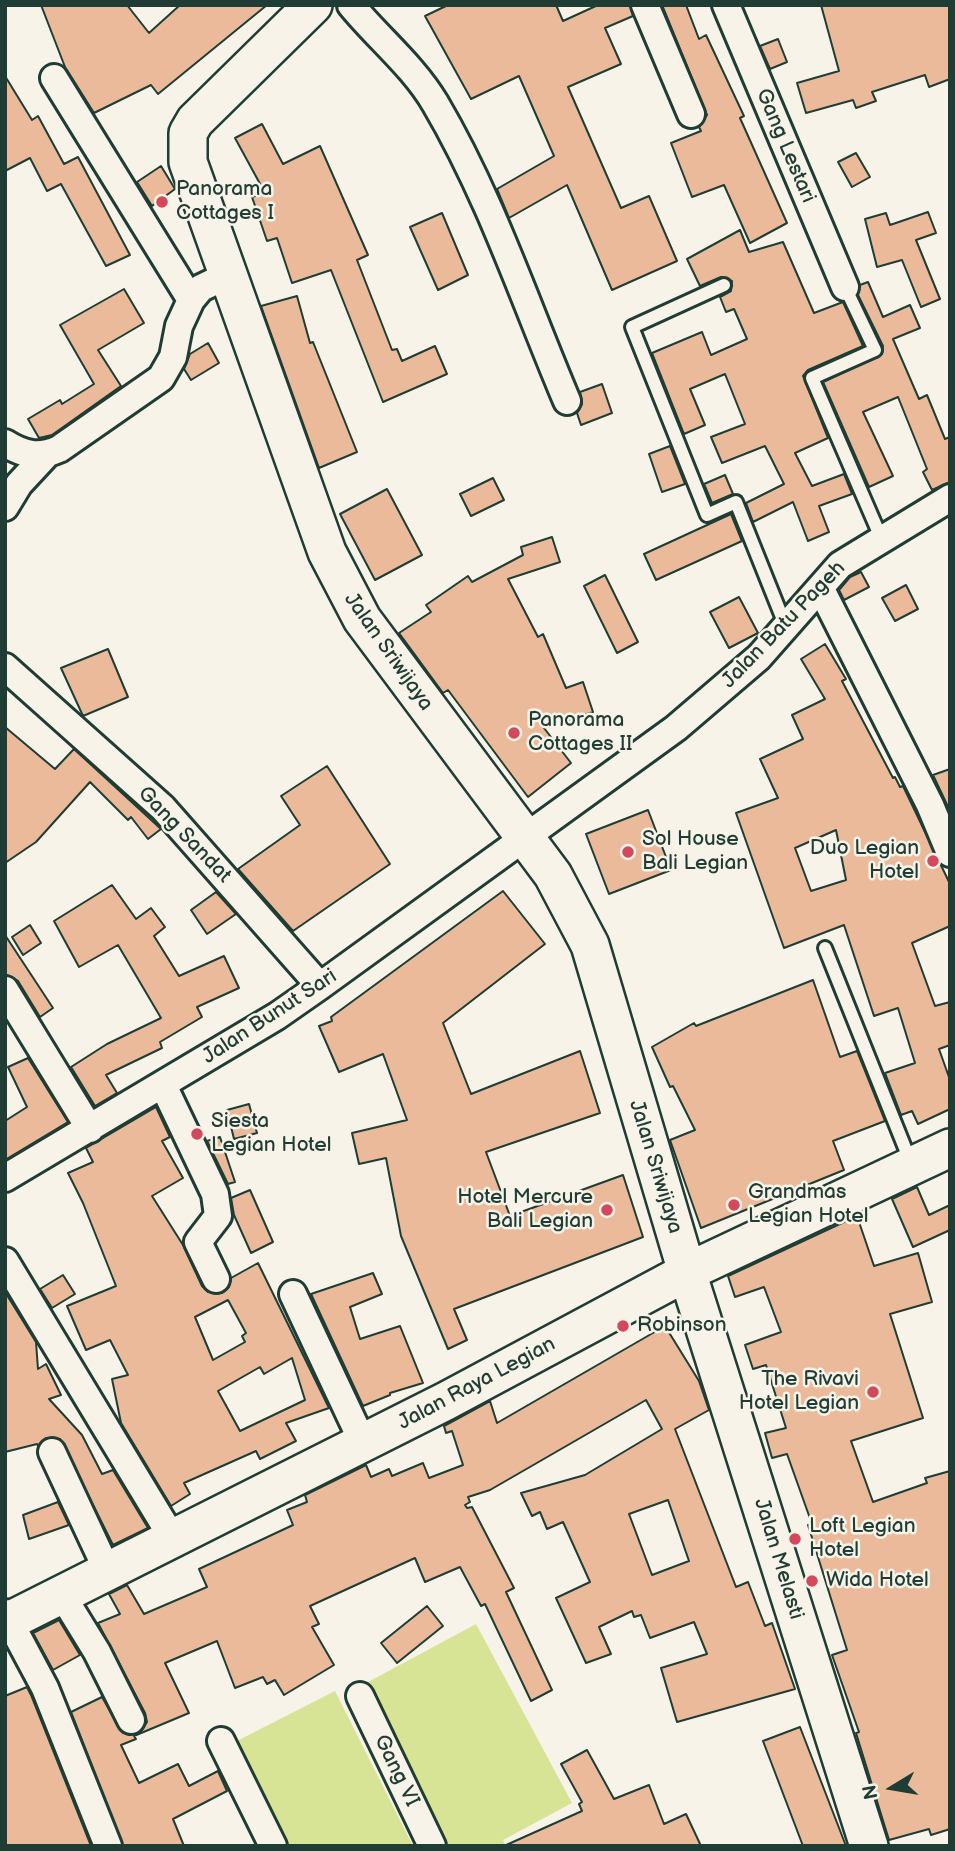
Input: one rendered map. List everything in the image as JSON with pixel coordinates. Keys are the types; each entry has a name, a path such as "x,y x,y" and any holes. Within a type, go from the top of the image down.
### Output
{"main road":[{"name":"Jalan Sriwijaya","path":"313,5 195,121 188,133 188,162 327,552 342,587 362,620 553,875 575,911 590,945 687,1272"},
{"name":"Jalan Raya Legian","path":"7,1619 62,1595 363,1443 687,1272 950,1148"},
{"name":"Jalan Melasti","path":"687,1272 767,1521 850,1796 869,1846"}],"street":[{"path":"351,5 379,39 415,74 434,102 468,165 567,401"},
{"path":"645,5 691,114"},
{"name":"Gang Lestari","path":"726,5 845,287"},
{"path":"54,78 191,300"},
{"path":"5,507 19,484 46,455 60,449 161,379 173,356 179,326 191,300 201,288 228,275"},
{"path":"5,443 26,454 46,455"},
{"name":"Jalan Batu Pageh","path":"524,837 677,729 727,687 786,627 840,565 950,498"},
{"path":"821,589 930,805 950,853"},
{"name":"Gang Sandat","path":"5,667 163,808 320,986"},
{"name":"Jalan Bunut Sari","path":"5,1178 163,1085 320,986 524,837"},
{"path":"5,990 90,1129"},
{"path":"163,1085 215,1194 218,1216 198,1236 198,1241 216,1279"},
{"path":"5,1261 173,1539"},
{"path":"293,1294 363,1443"},
{"path":"52,1452 107,1570"},
{"path":"62,1595 97,1652 131,1720"},
{"path":"7,1619 46,1688 108,1846"},
{"name":"Gang VI","path":"359,1696 432,1846"},
{"path":"221,1741 273,1846"}],"lane":[{"path":"724,285 632,327 707,515 736,502 786,627"},
{"path":"845,287 875,350 812,378 882,540"},
{"path":"825,948 912,1166"}],"green space":[{"path":"476,1624 572,1803 503,1840 506,1846 439,1846 355,1689"},
{"path":"335,1691 413,1846 282,1846 231,1744"}],"building":[{"path":"41,5 127,5 149,33 180,5 267,5 158,94 151,85 94,113 65,67"},
{"path":"448,5 556,5 563,21 598,5 630,5 633,16 605,28 621,64 568,87 621,208 649,196 677,261 612,290 567,185 509,218 497,189 554,156 519,76 471,99 425,16"},
{"path":"662,5 686,5 699,39 706,35 744,116 740,118 787,223 750,243 724,185 692,197 671,143 701,131 699,127 707,115"},
{"path":"821,5 950,5 950,79 929,87 925,75 872,92 876,101 856,108 853,100 806,113 797,83 839,71"},
{"path":"778,39 787,62 770,69 760,46"},
{"path":"5,76 32,120 38,116 64,164 78,157 130,255 106,266 61,184 47,191 30,158 5,171"},
{"path":"262,124 283,164 320,146 368,255 357,260 392,350 397,349 402,361 435,346 447,374 383,402 331,270 292,283 277,238 267,241 252,197 265,193 235,138"},
{"path":"856,153 870,177 852,187 838,162"},
{"path":"161,166 175,189 152,206 137,182"},
{"path":"928,212 936,233 916,240 940,299 921,307 902,260 877,267 865,219 886,213 890,225"},
{"path":"442,213 468,275 438,290 410,227"},
{"path":"740,230 749,252 783,242 814,313 843,302 863,346 808,370 803,376 828,438 795,453 812,486 844,474 852,494 819,506 829,532 808,541 793,502 753,522 746,503 784,484 765,446 722,463 711,437 745,424 725,374 690,389 705,425 684,434 652,353 702,332 711,355 747,339 734,309 726,312 720,297 731,291 732,281 721,277 700,286 687,259"},
{"path":"868,282 883,317 910,305 920,328 893,339 919,399 927,395 945,439 950,437 950,482 932,490 923,472 927,469 898,397 863,412 893,476 869,487 823,382 882,354 883,346 858,295 860,285"},
{"path":"124,289 144,323 98,350 121,386 52,435 39,438 28,419 60,400 62,404 94,384 60,325"},
{"path":"297,296 310,343 313,342 357,452 319,468 261,306"},
{"path":"208,343 219,363 191,380 184,369 190,354"},
{"path":"602,384 612,413 581,425 577,413 582,404 580,392"},
{"path":"670,446 685,484 662,492 649,454"},
{"path":"725,475 733,494 712,503 704,484"},
{"path":"493,478 504,500 471,516 460,494"},
{"path":"387,489 422,555 375,580 340,514"},
{"path":"731,514 742,541 656,580 644,554"},
{"path":"552,537 560,562 508,579 538,637 543,634 566,688 583,682 593,712 544,728 571,763 528,797 448,690 443,693 399,633 431,612 426,605 468,576 472,582 523,555 521,547"},
{"path":"861,572 869,587 844,600 839,590 850,577"},
{"path":"605,575 638,642 617,653 584,586"},
{"path":"906,585 918,609 895,621 882,598"},
{"path":"739,597 758,633 729,648 710,612"},
{"path":"825,644 846,679 842,681 893,778 895,777 900,787 903,786 950,884 950,926 912,943 935,1006 950,1002 950,1045 939,1049 950,1080 950,1109 918,1124 912,1111 901,1115 885,1073 915,1063 898,1008 874,1016 844,925 784,948 736,813 778,798 760,759 803,739 792,715 825,699 801,659","holes":["836,830 846,880 811,891 795,848"]},
{"path":"108,649 128,697 83,716 61,668"},
{"path":"5,727 55,769 74,749 161,829 148,839 131,817 128,820 90,782 36,842 5,863"},
{"path":"327,766 390,864 293,931 238,869 300,825 281,796"},
{"path":"950,769 950,811 933,775"},
{"name":"Sol House Bali Legian","path":"648,810 671,870 609,894 586,834"},
{"path":"112,885 136,919 151,908 165,927 154,936 179,976 224,956 239,988 197,1007 202,1017 160,1042 162,1048 106,1075 117,1093 95,1106 71,1067 107,1044 161,1018 118,945 79,967 54,921"},
{"path":"503,891 545,944 443,1023 471,1094 580,1051 600,1113 486,1152 510,1216 623,1175 643,1237 454,1309 467,1340 448,1349 401,1236 386,1158 359,1164 352,1133 407,1120 383,1054 339,1072 319,1026 332,1021 331,1017"},
{"path":"216,892 236,914 207,934 191,910"},
{"path":"30,925 41,943 23,955 12,937"},
{"path":"5,935 53,1008 40,1017 18,981 5,974"},
{"path":"813,980 840,1057 857,1051 885,1121 833,1141 844,1170 701,1228 670,1140 695,1130 673,1086 670,1087 652,1047 694,1023 696,1026"},
{"path":"28,1058 68,1122 5,1160 5,1121 27,1107 8,1067"},
{"path":"249,1104 257,1133 234,1139 227,1110"},
{"path":"156,1107 170,1137 162,1141 183,1178 152,1196 183,1245 202,1286 208,1292 222,1293 229,1287 231,1278 258,1263 329,1408 286,1423 296,1441 260,1459 256,1451 184,1483 190,1494 171,1506 121,1423 112,1379 128,1375 110,1340 86,1350 67,1306 116,1286 68,1173 93,1162 86,1148","holes":["228,1300 246,1333 242,1336 245,1342 213,1360 195,1317","292,1358 305,1400 240,1431 218,1391 260,1367 264,1374"]},
{"path":"220,1137 235,1182 228,1184 207,1141"},
{"path":"917,1187 929,1215 950,1205 950,1230 913,1247 892,1199"},
{"path":"250,1190 273,1242 251,1253 234,1215 231,1198"},
{"path":"857,1216 874,1266 918,1253 932,1302 890,1314 923,1418 851,1441 873,1502 927,1483 925,1478 950,1471 950,1829 931,1835 929,1829 889,1840 856,1733 859,1732 832,1655 847,1650 808,1525 812,1524 787,1454 772,1458 765,1433 786,1428 766,1365 753,1369 745,1345 781,1332 764,1287 735,1297 728,1276"},
{"path":"373,1273 382,1294 350,1307 360,1339 400,1326 423,1383 390,1393 363,1406 311,1294"},
{"path":"63,1275 75,1294 52,1308 40,1289"},
{"path":"5,1292 36,1342 38,1369 46,1364 61,1395 49,1399 82,1435 102,1474 113,1470 148,1528 113,1545 60,1439 46,1438 38,1446 37,1444 5,1452"},
{"path":"665,1326 699,1381 709,1410 675,1429 736,1587 748,1582 765,1626 772,1623 795,1689 677,1722 661,1668 707,1654 694,1622 650,1638 641,1615 634,1617 632,1611 599,1627 611,1654 586,1663 556,1598 590,1582 563,1522 547,1529 540,1512 532,1516 521,1493 585,1475 662,1429 646,1400 490,1490 468,1497 470,1502 465,1505 467,1508 472,1507 514,1588 506,1592 552,1690 531,1701 485,1604 481,1606 460,1567 425,1582 415,1558 310,1606 319,1624 312,1627 334,1665 284,1695 275,1680 267,1684 263,1677 235,1688 217,1641 165,1663 189,1713 139,1734 147,1722 145,1713 98,1623 120,1614 109,1594 127,1585 144,1614 207,1587 199,1569 293,1525 287,1510 307,1502 305,1495 366,1465 371,1477 389,1469 392,1476 423,1463 429,1478 463,1465 452,1431 446,1433 444,1426 490,1401 497,1423","holes":["668,1500 689,1561 652,1575 629,1514"]},
{"path":"58,1502 69,1525 29,1539 23,1515"},
{"path":"427,1606 443,1626 397,1663 381,1643"},
{"path":"59,1620 80,1655 53,1670 33,1633"},
{"path":"27,1687 91,1846 5,1846 5,1696"},
{"path":"102,1697 123,1733 139,1734 134,1736 136,1739 121,1745 139,1783 178,1764 189,1786 218,1771 227,1791 173,1819 184,1846 123,1846 71,1712"},
{"path":"800,1727 846,1846 803,1846 763,1741"},
{"path":"587,1750 614,1799 649,1785 664,1824 686,1814 701,1846 504,1846 582,1811 579,1804 582,1802 561,1764"}],"place":[{"name":"Panorama Cottages I","path":"162,202"},
{"name":"Panorama Cottages II","path":"514,733"},
{"name":"Sol House Bali Legian","path":"628,852"},
{"name":"Duo Legian Hotel","path":"933,861"},
{"name":"Siesta Legian Hotel","path":"197,1134"},
{"name":"Grandmas Legian Hotel","path":"734,1205"},
{"name":"Hotel Mercure Bali Legian","path":"607,1210"},
{"name":"Robinson","path":"623,1326"},
{"name":"The Rivavi Hotel Legian","path":"873,1392"},
{"name":"Loft Legian Hotel","path":"795,1539"},
{"name":"Wida Hotel","path":"812,1581"}]}
